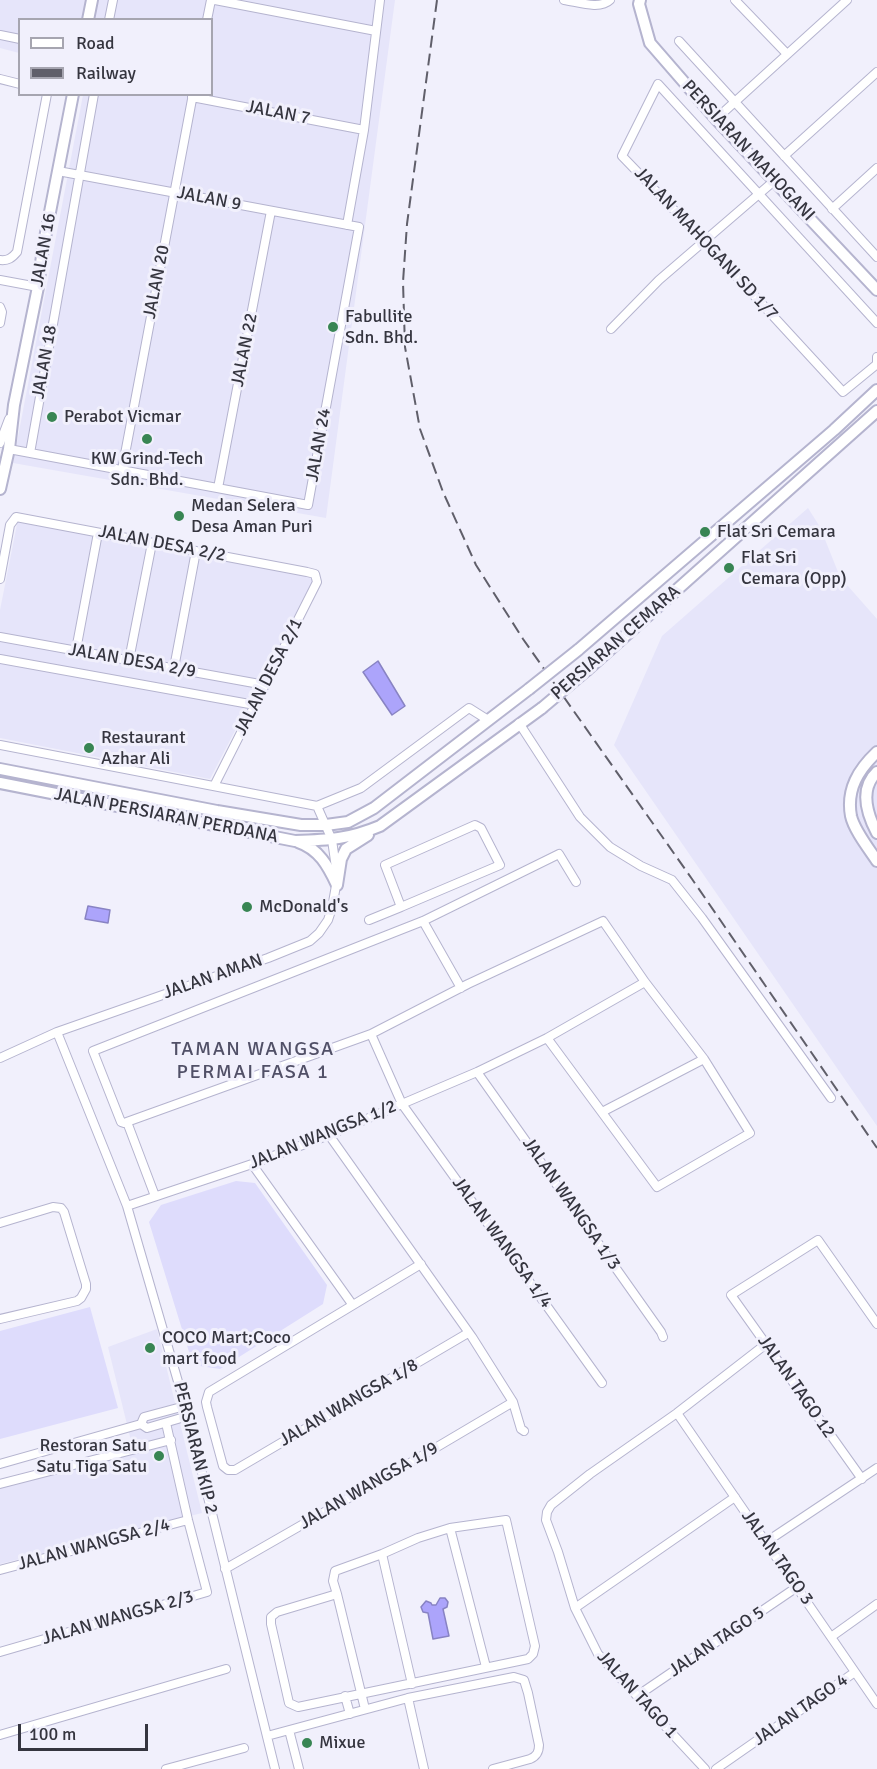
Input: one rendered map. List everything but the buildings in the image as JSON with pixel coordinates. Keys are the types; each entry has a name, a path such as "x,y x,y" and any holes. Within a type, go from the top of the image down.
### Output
{"main road":[{"path":"88,18 92,0"},
{"name":"PERSIARAN MAHOGANI","path":"639,0 650,43 716,119 877,290"},
{"name":"JALAN 16","path":"0,489 4,446 38,287 71,96"},
{"name":"PERSIARAN CEMARA","path":"326,825 348,822 374,808 529,689 578,650 834,430 877,390"},
{"name":"PERSIARAN CEMARA","path":"332,840 359,835 380,826 542,708 877,411"},
{"path":"877,752 856,775 851,816 877,861"},
{"name":"JALAN PERSIARAN PERDANA","path":"0,769 217,811 301,825 326,825"},
{"path":"877,772 867,791 866,801 867,814 877,832"},
{"name":"JALAN PERSIARAN PERDANA","path":"0,783 296,841 332,840"},
{"path":"337,885 341,858 346,849 380,826"},
{"path":"296,841 314,850 328,867 337,885"}],"street":[{"path":"109,18 113,0"},
{"path":"208,18 213,0 376,31"},
{"path":"347,225 364,130 380,0"},
{"path":"564,0 601,6 609,2"},
{"path":"735,0 787,54"},
{"path":"832,0 839,7"},
{"path":"716,119 847,0"},
{"path":"0,35 18,39"},
{"path":"680,41 877,257"},
{"path":"784,156 877,72"},
{"path":"0,79 18,84"},
{"name":"JALAN MAHOGANI SD 1/7","path":"759,194 658,84 622,156 843,392 877,364 877,357"},
{"path":"0,260 6,261 17,252 47,96"},
{"name":"JALAN 18","path":"30,453 94,96"},
{"name":"JALAN 7","path":"193,96 364,130"},
{"name":"JALAN 20","path":"122,470 193,96"},
{"path":"832,209 877,168"},
{"name":"JALAN 9","path":"58,171 359,227"},
{"path":"611,329 659,280 774,181"},
{"path":"759,194 877,323"},
{"name":"JALAN 22","path":"218,488 271,211"},
{"name":"JALAN 24","path":"4,446 30,453 308,505 359,227"},
{"path":"0,280 38,287"},
{"path":"0,307 2,312 0,323"},
{"name":"JALAN DESA 2/2","path":"0,579 10,525 16,517 307,572"},
{"path":"76,650 98,533"},
{"path":"129,660 152,543"},
{"path":"174,668 196,551"},
{"name":"JALAN DESA 2/1","path":"213,786 317,582 315,574 307,572"},
{"name":"JALAN DESA 2/9","path":"0,637 265,685"},
{"path":"0,659 255,705"},
{"path":"0,745 317,806 361,788 469,708 488,720"},
{"path":"519,723 580,817 610,847 641,866 672,880 831,1098"},
{"path":"317,806 326,825"},
{"name":"JALAN AMAN","path":"0,1058 57,1032 310,941 328,920 337,885 336,860 326,825"},
{"path":"401,907 385,865 475,825 481,828 507,880"},
{"path":"155,1196 93,1051 423,921 559,854 576,882"},
{"path":"369,920 500,865"},
{"path":"423,921 464,986"},
{"path":"125,1122 371,1034 464,986 603,921 645,982 704,1059 750,1133 657,1187 547,1038"},
{"name":"JALAN WANGSA 1/2","path":"127,1206 252,1164 328,1135 477,1072 547,1038 645,982"},
{"name":"PERSIARAN KIP 2","path":"57,1032 127,1206 188,1416 275,1769"},
{"name":"JALAN WANGSA 1/4","path":"371,1034 402,1104 602,1383"},
{"path":"602,1112 704,1059"},
{"name":"JALAN WANGSA 1/3","path":"477,1072 663,1337"},
{"path":"328,1135 468,1332 513,1402 521,1429 524,1431"},
{"path":"252,1164 352,1304 421,1264"},
{"path":"0,1222 53,1207 61,1208 86,1289 81,1298 77,1300 0,1319"},
{"name":"JALAN TAGO 12","path":"862,1479 731,1295 818,1240 877,1324"},
{"name":"JALAN WANGSA 1/8","path":"352,1304 213,1389 207,1396 207,1407 223,1466 228,1470 235,1470 468,1332"},
{"path":"677,1413 766,1344"},
{"name":"JALAN WANGSA 1/9","path":"225,1569 513,1402"},
{"path":"141,1424 144,1417 185,1406"},
{"name":"JALAN TAGO 3","path":"677,1413 877,1704"},
{"name":"JALAN TAGO 1","path":"677,1413 590,1474 551,1505 546,1520 575,1608 598,1654 705,1769"},
{"path":"0,1464 141,1424 147,1428 188,1416"},
{"name":"JALAN WANGSA 2/3","path":"0,1652 207,1592 166,1423"},
{"path":"0,1484 171,1440"},
{"path":"766,1542 877,1468"},
{"path":"575,1608 735,1497"},
{"name":"JALAN WANGSA 2/4","path":"0,1570 188,1520"},
{"path":"337,1594 277,1612 270,1620 289,1703 298,1707 345,1696 361,1693 412,1684 528,1659 533,1654 535,1646 506,1520 450,1528 418,1538 335,1571 333,1581 337,1594 361,1693 365,1709"},
{"path":"450,1528 486,1667"},
{"path":"382,1554 412,1684"},
{"name":"JALAN TAGO 5","path":"637,1696 797,1587"},
{"path":"831,1637 877,1604"},
{"path":"0,1735 226,1669"},
{"name":"JALAN TAGO 4","path":"716,1769 855,1672"},
{"path":"267,1736 408,1698 514,1677 524,1680 539,1750 530,1760 493,1769"},
{"path":"345,1696 350,1714"},
{"path":"408,1698 424,1769"},
{"path":"289,1730 299,1769"},
{"path":"166,1769 243,1748"}],"shaded area":[{"path":"0,0 395,0 326,518 13,463 83,96 213,96 213,18 18,18 18,53 0,48"},
{"path":"808,508 820,527 840,577 877,619 877,1126 614,745 662,636"},
{"path":"18,519 314,578 210,779 0,738 0,610"},
{"path":"378,661 405,706 392,715 363,672"},
{"path":"88,906 110,910 108,923 85,919"},
{"path":"236,1181 255,1183 327,1285 323,1304 220,1369 193,1365 149,1222 161,1205"},
{"path":"90,1307 118,1408 0,1439 0,1331"},
{"path":"157,1329 202,1513 0,1564 0,1487 134,1453 108,1347"},
{"path":"440,1598 445,1598 448,1602 447,1607 443,1609 449,1636 433,1639 428,1613 423,1612 421,1607 426,1601 436,1605"}],"railway":[{"path":"437,0 407,224 403,282 405,347 420,429 443,492 476,565 523,639 877,1148"}],"place":[{"name":"Fabullite Sdn. Bhd.","path":"333,327"},
{"name":"Perabot Vicmar","path":"52,417"},
{"name":"KW Grind-Tech Sdn. Bhd.","path":"147,439"},
{"name":"Medan Selera Desa Aman Puri","path":"179,516"},
{"name":"Flat Sri Cemara","path":"705,532"},
{"name":"Flat Sri Cemara (Opp)","path":"729,568"},
{"name":"Restaurant Azhar Ali","path":"89,748"},
{"name":"McDonald's","path":"247,907"},
{"name":"COCO Mart;Coco mart food","path":"150,1348"},
{"name":"Restoran Satu Satu Tiga Satu","path":"159,1456"},
{"name":"Mixue","path":"307,1743"}],"district":[{"name":"TAMAN WANGSA PERMAI FASA 1","path":"253,1062"}]}
